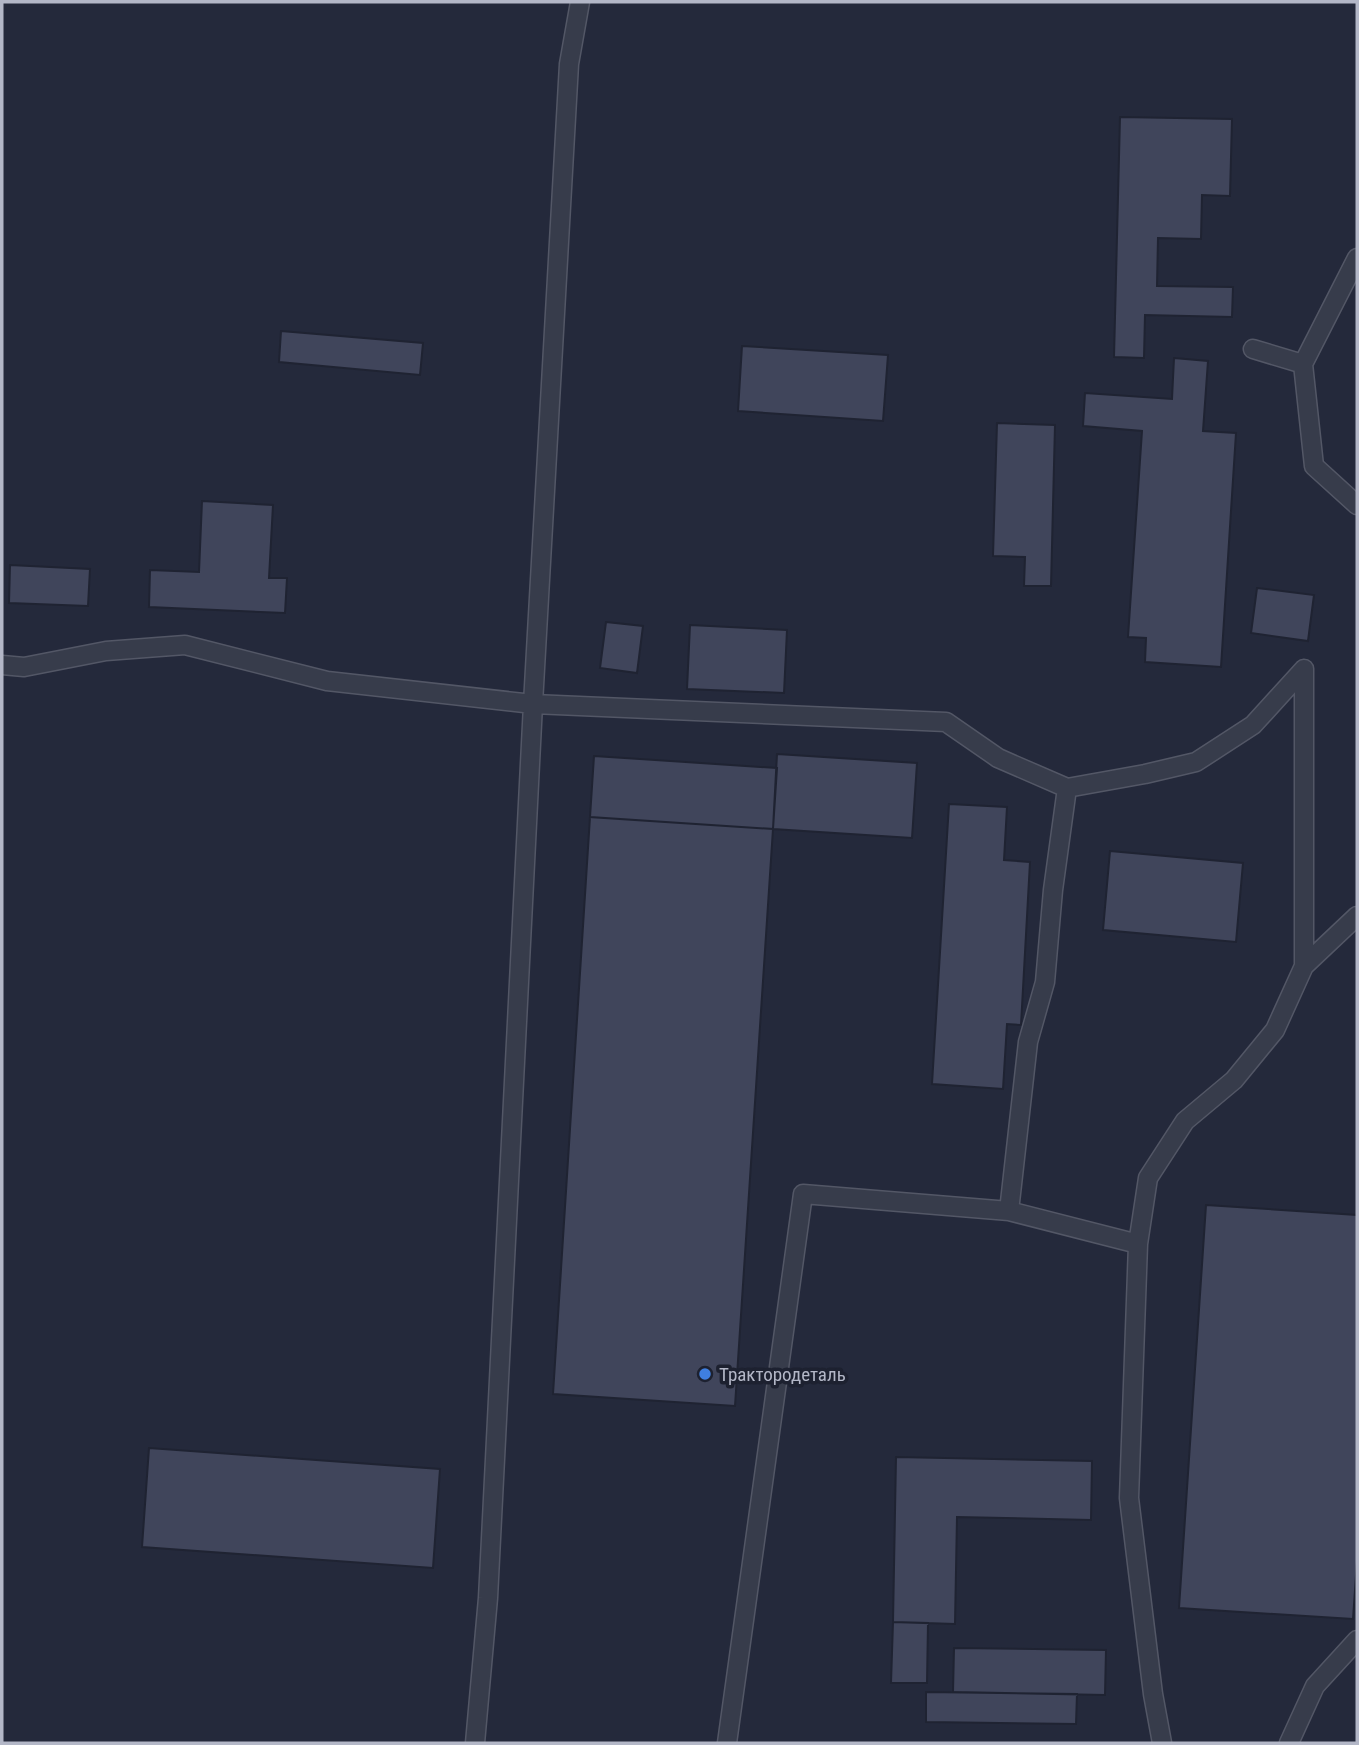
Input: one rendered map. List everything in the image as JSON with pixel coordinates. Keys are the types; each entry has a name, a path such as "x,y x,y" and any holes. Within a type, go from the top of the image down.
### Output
{"lane":[{"path":"475,1743 489,1584 533,704 569,64 580,2"},
{"path":"1357,258 1303,364 1314,466 1357,505"},
{"path":"1253,349 1303,364"},
{"path":"2,666 24,667 106,650 185,645 327,681 533,704 946,722 998,758 1067,788 1196,762 1253,725 1304,669 1304,966"},
{"path":"1009,1211 1028,1042 1045,982 1053,890 1067,788"},
{"path":"1162,1743 1153,1694 1129,1498 1138,1244 1148,1178 1185,1121 1234,1080 1275,1030 1304,966 1357,916"},
{"path":"727,1743 803,1194 1009,1211 1138,1244"},
{"path":"1289,1743 1315,1686 1357,1640"}],"building":[{"path":"1120,117 1232,119 1230,196 1202,195 1201,239 1158,238 1157,286 1233,287 1232,317 1145,315 1144,358 1114,357"},
{"path":"281,331 423,343 420,375 279,362"},
{"path":"742,346 888,355 883,421 738,411"},
{"path":"1174,358 1208,361 1203,431 1236,433 1221,667 1145,662 1146,638 1128,637 1142,431 1083,426 1085,393 1172,399"},
{"path":"997,423 1055,425 1051,586 1024,586 1025,557 993,556"},
{"path":"202,501 273,505 269,578 287,578 285,613 149,607 150,570 199,572"},
{"path":"10,565 90,569 88,606 9,603"},
{"path":"1257,588 1314,595 1308,641 1251,633"},
{"path":"606,622 643,626 637,673 600,668"},
{"path":"690,625 787,630 784,693 687,689"},
{"path":"777,754 917,763 912,838 773,829"},
{"path":"594,756 777,768 773,829 590,817"},
{"path":"949,804 1007,807 1004,860 1030,862 1021,1025 1007,1024 1003,1089 932,1084"},
{"path":"590,817 773,829 735,1406 553,1394"},
{"path":"1110,851 1243,863 1236,942 1103,930"},
{"path":"1206,1205 1357,1215 1357,1561 1353,1619 1179,1608"},
{"path":"149,1448 440,1469 433,1568 142,1547"},
{"path":"896,1457 1092,1461 1091,1520 957,1517 955,1624 893,1622"},
{"path":"893,1622 928,1623 927,1683 891,1683"},
{"path":"954,1648 1106,1650 1105,1695 953,1692"},
{"path":"926,1692 1077,1694 1076,1724 926,1722"}],"place":[{"name":"Трактородеталь","path":"705,1374"}]}
